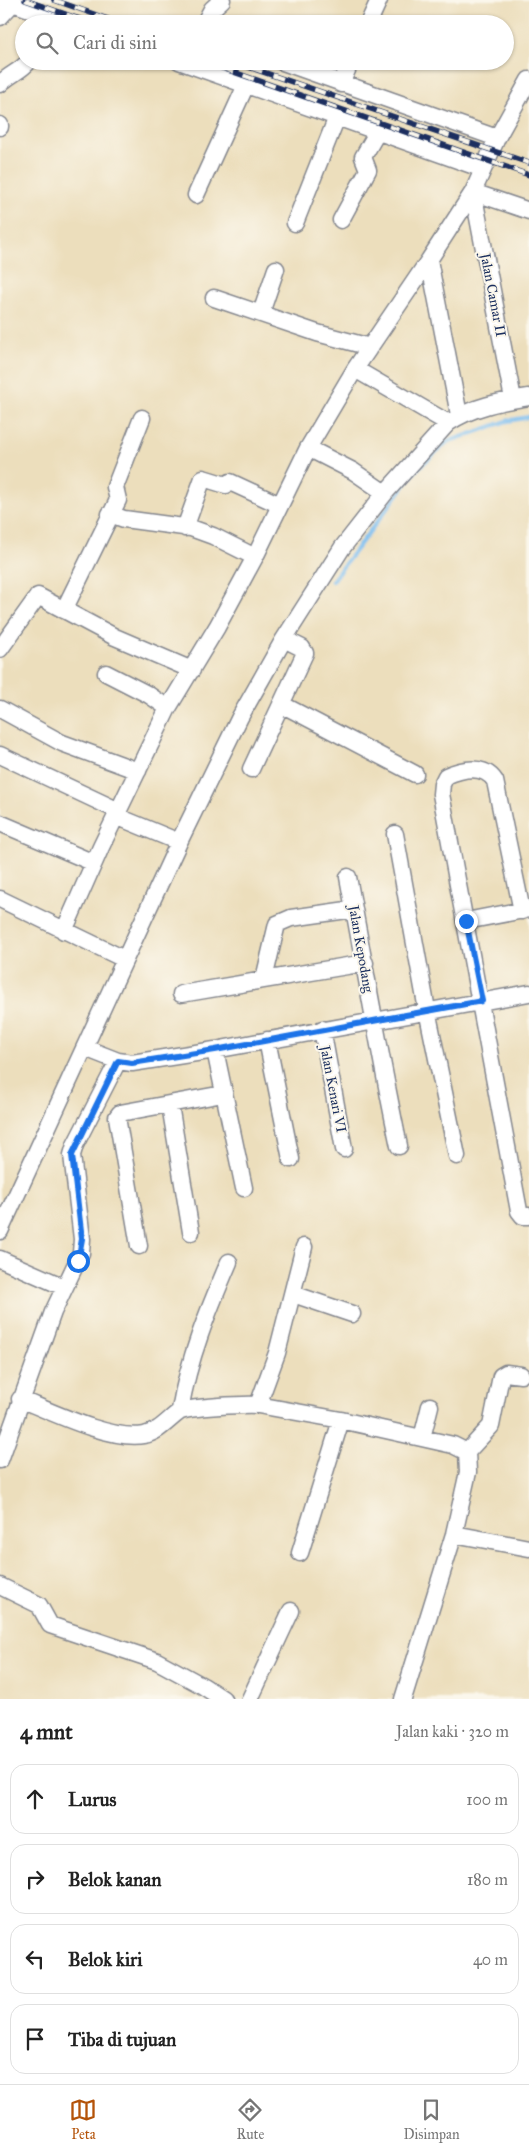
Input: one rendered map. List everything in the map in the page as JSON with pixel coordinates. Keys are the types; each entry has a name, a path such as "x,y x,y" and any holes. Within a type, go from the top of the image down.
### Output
{"street":[{"path":"207,15 222,0"},
{"path":"372,15 379,0"},
{"path":"0,17 8,2 44,15"},
{"path":"0,84 12,72 22,70"},
{"path":"204,70 483,169"},
{"path":"304,70 497,138"},
{"path":"341,84 347,70"},
{"path":"64,931 94,863 168,708 192,670 255,556 308,448 355,369 430,260 473,192 497,138 529,80"},
{"path":"196,194 246,85"},
{"path":"295,222 337,117"},
{"path":"342,220 366,175 368,166 363,156 378,131"},
{"path":"473,192 529,211"},
{"name":"Jalan Camar II","path":"473,192 521,398"},
{"path":"430,260 453,419"},
{"path":"261,313 276,269"},
{"path":"214,298 317,333 370,347"},
{"path":"355,369 453,419"},
{"path":"0,1231 179,842 240,718 284,639 342,548 384,493 453,419 521,398"},
{"path":"64,610 118,499 115,487 142,418"},
{"path":"308,448 353,471 384,493"},
{"path":"185,528 203,478 226,485 230,482 280,505"},
{"path":"110,514 124,519 185,528 213,536 255,556"},
{"path":"0,649 14,632 36,596 115,637 192,670"},
{"path":"251,769 305,653 302,648 284,639"},
{"path":"106,673 149,695 168,708"},
{"path":"280,704 415,774"},
{"path":"0,709 62,743 138,772"},
{"path":"0,755 179,842"},
{"path":"466,921 526,910 495,781 491,775 484,771 473,769 457,771 446,776 442,784 441,794 466,921 482,1001 519,1211 523,1216 529,1216"},
{"path":"0,823 94,863"},
{"path":"395,834 427,1010 457,1156"},
{"name":"Jalan Kepodang","path":"348,877 365,963 373,1020 399,1146"},
{"path":"0,899 124,959"},
{"path":"264,979 276,924 291,918 354,909"},
{"path":"181,994 365,963"},
{"path":"85,1048 118,1061 132,1063 215,1050 322,1029 529,993"},
{"name":"Jalan Kenari VI","path":"322,1029 344,1149"},
{"path":"267,1040 291,1159"},
{"path":"215,1050 244,1188"},
{"path":"0,1460 20,1399 64,1287 78,1261 82,1239 72,1155 118,1061"},
{"path":"139,1246 117,1117 120,1113 223,1094"},
{"path":"170,1105 191,1232"},
{"path":"258,1405 277,1353 304,1247"},
{"path":"0,1260 64,1287"},
{"path":"180,1410 187,1372 208,1312 229,1262"},
{"path":"292,1294 352,1314"},
{"path":"403,1699 454,1534 468,1472 467,1452 491,1426 501,1376 521,1374"},
{"path":"20,1399 87,1426 124,1434 144,1435 156,1430 180,1410 245,1404 341,1420 462,1448 467,1452"},
{"path":"422,1438 430,1406"},
{"path":"300,1553 341,1420"},
{"path":"454,1534 529,1548"},
{"path":"0,1586 39,1605 50,1625 157,1661 204,1686 223,1699"},
{"path":"250,1699 291,1612"}],"waterway":[{"path":"332,581 417,469 447,442 507,421 529,417"}],"railway":[{"path":"25,0 68,15"},
{"path":"54,0 96,15"},
{"path":"228,70 529,175"},
{"path":"257,70 529,163"}],"route":[{"path":"78,1261 81,1253 82,1239 72,1169 72,1155 75,1145 118,1061 132,1063 215,1050 482,1001 466,921"}]}
